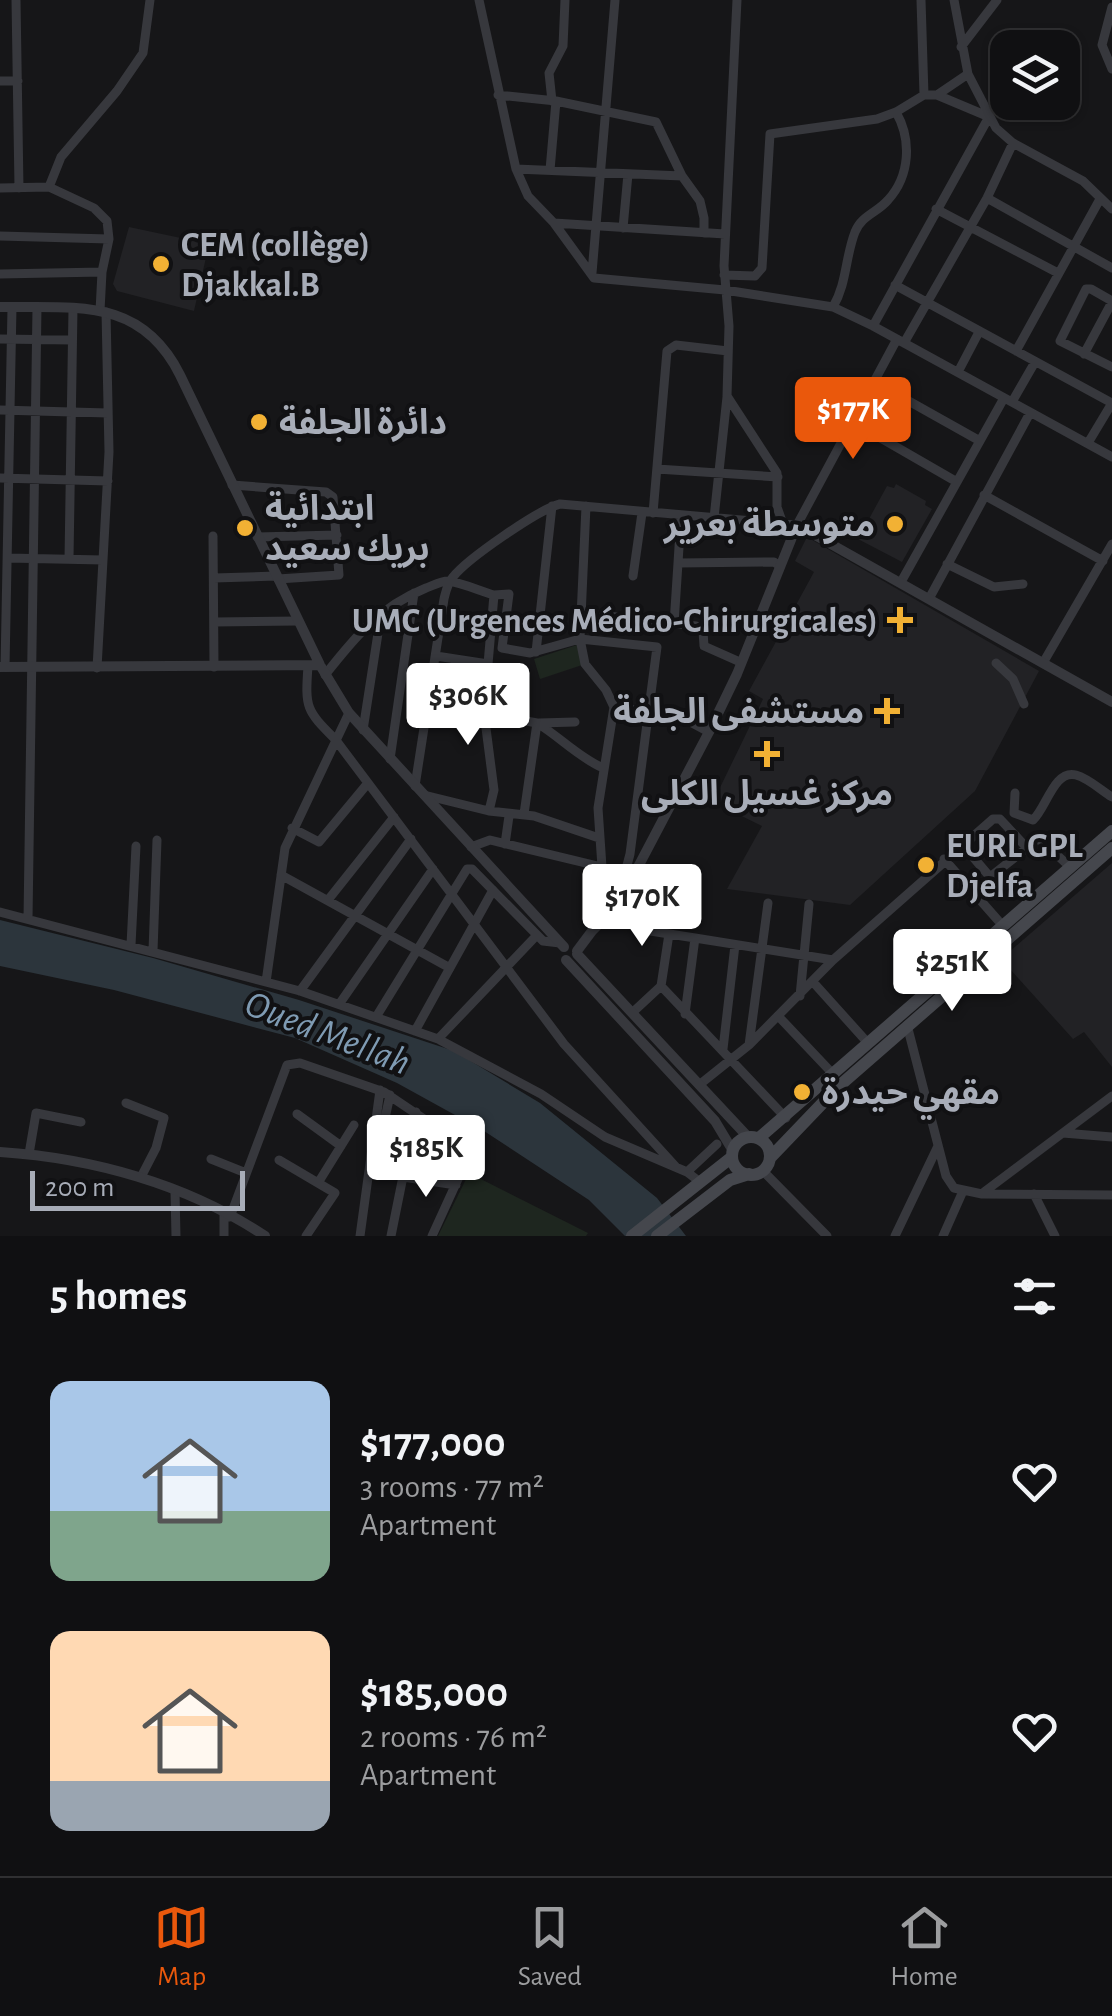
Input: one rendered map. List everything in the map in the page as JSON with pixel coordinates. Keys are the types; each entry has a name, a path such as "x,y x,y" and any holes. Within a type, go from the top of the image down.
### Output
{"main road":[{"path":"632,1236 733,1154 738,1142 754,1138 786,1118 867,1042 1112,830"},
{"path":"657,1236 739,1175 760,1168 811,1113 1112,848"},
{"path":"754,1138 768,1146 760,1168"},
{"path":"733,1154 738,1169 760,1168"}],"street":[{"path":"16,0 19,188"},
{"path":"49,187 64,152 107,104 143,53 150,0"},
{"path":"479,0 516,169 528,196 592,276 602,281 725,290 833,308 1112,456"},
{"path":"550,170 554,101 549,73 563,46 566,0"},
{"path":"592,276 615,0"},
{"path":"714,518 728,351 725,234 737,0"},
{"path":"921,0 924,95"},
{"path":"954,0 968,74 996,128 1013,144 1083,181 1112,210"},
{"path":"961,47 997,0"},
{"path":"1112,7 1102,45 1112,70"},
{"path":"937,95 968,74"},
{"path":"0,81 18,81"},
{"path":"498,95 608,110 656,122 703,209 704,233"},
{"path":"724,275 755,276 762,268 770,134 860,123 896,112 924,95 937,95 989,115"},
{"path":"833,308 846,282 856,229 870,212 892,196 907,160 906,132 896,112"},
{"path":"872,326 989,115"},
{"path":"569,950 615,907 709,732 797,525 873,381 927,304 1013,144"},
{"path":"516,169 682,176"},
{"path":"623,228 628,174"},
{"path":"0,188 49,187 94,208 107,221 109,239 102,272 108,481 97,668"},
{"path":"987,198 1112,268"},
{"path":"1016,351 1100,198"},
{"path":"936,209 1058,274"},
{"path":"554,224 725,234"},
{"path":"0,236 109,239"},
{"path":"0,274 102,272"},
{"path":"894,285 1112,403 1088,443"},
{"path":"1084,354 1112,302 1091,289 1084,291 1060,341 1084,354 1112,367"},
{"path":"318,669 3,667 8,558 5,478 12,410 12,340 6,307 103,312 140,325 170,354 318,669 349,714 569,950 754,1138"},
{"path":"28,919 37,307"},
{"path":"69,559 73,308"},
{"path":"958,372 979,332"},
{"path":"0,339 72,340"},
{"path":"633,576 657,469 669,348 728,351"},
{"path":"902,582 980,441 1035,362"},
{"path":"873,381 980,441"},
{"path":"726,396 778,477 777,507 784,524"},
{"path":"0,410 108,413"},
{"path":"930,597 1030,412"},
{"path":"853,422 957,482"},
{"path":"657,469 778,477"},
{"path":"5,478 108,481"},
{"path":"214,578 337,577 340,570 335,503 330,494 232,486"},
{"path":"984,494 1104,561"},
{"path":"536,652 552,506"},
{"path":"682,1171 564,1044 368,782 311,715 305,703 318,669 381,612 414,593 449,582 469,561 552,506 586,506 797,525 1112,702"},
{"path":"586,506 580,639 585,664 606,690 614,708 598,808 598,838 602,867 615,907 636,927 833,960"},
{"path":"674,624 681,515"},
{"path":"257,538 337,535"},
{"path":"214,536 214,667"},
{"path":"1042,663 1112,544"},
{"path":"8,558 103,560"},
{"path":"678,562 752,561 780,566"},
{"path":"947,564 994,587 1023,584"},
{"path":"449,582 494,595 496,646 488,664 483,714 494,790 489,811"},
{"path":"420,790 449,582"},
{"path":"390,759 414,593"},
{"path":"362,730 381,612"},
{"path":"581,613 701,628 704,646 740,662"},
{"path":"214,622 298,621"},
{"path":"610,892 630,854 660,623"},
{"path":"496,646 536,652 580,639 657,648"},
{"path":"436,656 488,664"},
{"path":"996,664 1014,679 1024,704"},
{"path":"614,708 681,717 709,732"},
{"path":"266,982 285,848 349,714"},
{"path":"483,714 536,723 575,722"},
{"path":"536,723 603,768"},
{"path":"524,814 536,723"},
{"path":"1016,793 1012,811 1032,820 1058,780 1067,776 1076,775 1112,798"},
{"path":"292,828 321,841 368,782"},
{"path":"420,790 509,816 524,814 598,838"},
{"path":"505,844 509,816"},
{"path":"328,900 394,818"},
{"path":"699,1085 749,1045 833,960 944,859 997,818 1028,848"},
{"path":"300,991 411,839"},
{"path":"153,951 157,840"},
{"path":"471,847 486,840 602,867"},
{"path":"962,844 990,877 1036,840 1041,840 1072,868"},
{"path":"131,946 136,846"},
{"path":"944,859 1003,926"},
{"path":"376,1016 470,868 536,935 546,943 569,950 715,1121 733,1154"},
{"path":"340,1003 433,869"},
{"path":"281,876 450,968"},
{"path":"415,1031 493,890"},
{"path":"749,1045 768,903"},
{"path":"800,996 809,904"},
{"path":"0,912 300,991 415,1031 540,1094 605,1137 700,1182"},
{"path":"634,1012 661,986 669,934"},
{"path":"438,1040 536,935"},
{"path":"685,1014 696,938"},
{"path":"722,1049 735,945"},
{"path":"813,982 867,1042"},
{"path":"661,986 786,1118"},
{"path":"778,1017 834,1074"},
{"path":"907,1026 946,1176 954,1188 982,1194 1112,1195"},
{"path":"224,1236 227,1215 291,1063 312,1066 380,1090 467,1148 468,1157 432,1236"},
{"path":"360,1236 380,1090"},
{"path":"371,1162 378,1150 390,1095"},
{"path":"982,1194 1112,1096"},
{"path":"126,1103 164,1118 156,1148 140,1177"},
{"path":"391,1236 416,1112"},
{"path":"29,1154 36,1113 81,1122"},
{"path":"297,1114 341,1146"},
{"path":"318,1183 354,1125"},
{"path":"1063,1133 1112,1137"},
{"path":"682,1171 718,1144"},
{"path":"895,1236 938,1146"},
{"path":"0,1152 92,1164 140,1177 265,1236"},
{"path":"212,1160 246,1174"},
{"path":"279,1160 335,1196 306,1236"},
{"path":"760,1168 827,1236"},
{"path":"403,1176 456,1185"},
{"path":"943,1236 964,1191"},
{"path":"175,1192 176,1236"},
{"path":"1034,1194 1055,1236"}],"shaded area":[{"name":"CEM (collège) Djakkal.B","path":"129,227 209,244 194,311 117,291 113,284"},
{"name":"متوسطة بعرير","path":"896,484 926,501 925,505 932,509 902,562 858,539 887,486 894,488"},
{"name":"مستشفى الجلفة","path":"807,537 1039,671 975,791 850,905 727,889 762,826 713,802 763,699 749,691 814,572 795,561"},
{"path":"577,645 582,665 540,679 534,659"},
{"path":"1112,863 1112,1067 1084,1032 1073,1039 1001,959"},
{"path":"648,879 677,881 670,927 641,923"},
{"path":"469,1173 588,1233 438,1236"}],"water":[{"name":"Oued Mellah","path":"0,920 299,1000 454,1051 540,1103 657,1198 686,1236 625,1236 589,1200 484,1131 397,1083 295,1038 114,990 0,966"}],"place":[{"name":"CEM (collège) Djakkal.B","path":"161,264"},
{"name":"دائرة الجلفة","path":"259,422"},
{"name":"متوسطة بعرير","path":"895,524"},
{"name":"ابتدائية بريك سعيد","path":"245,528"},
{"name":"UMC (Urgences Médico-Chirurgicales)","path":"900,620"},
{"name":"مستشفى الجلفة","path":"887,711"},
{"name":"مركز غسيل الكلى","path":"767,754"},
{"name":"EURL GPL Djelfa","path":"926,865"},
{"name":"مقهي حيدرة","path":"802,1092"}]}
